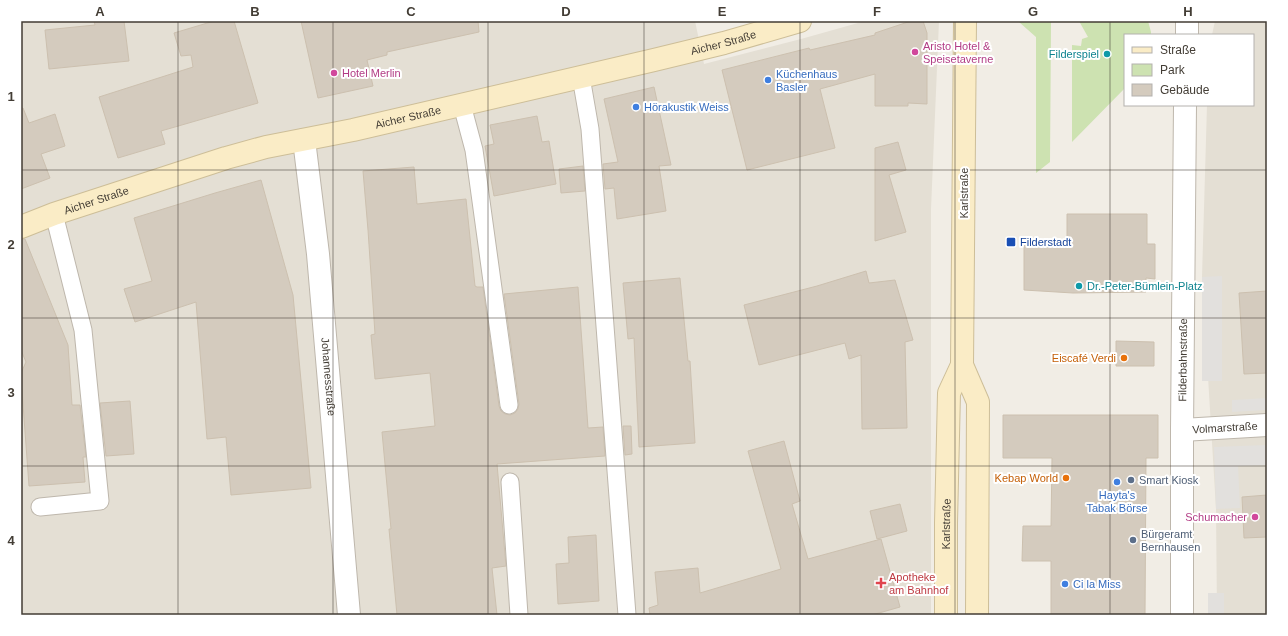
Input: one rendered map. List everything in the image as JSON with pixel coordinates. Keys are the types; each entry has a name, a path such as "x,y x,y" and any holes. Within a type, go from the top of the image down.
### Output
{"main road":[{"name":"Aicher Straße","path":"21,227 54,214 226,158 266,147 462,105 581,77 716,45 800,21"},
{"name":"Karlstraße","path":"965,21 962,365 978,402 977,615"},
{"name":"Karlstraße","path":"946,615 946,523 949,392 962,365"},
{"path":"946,523 963,515 978,526"}],"street":[{"path":"1187,21 1187,34"},
{"name":"Filderbahnstraße","path":"1182,615 1184,106"},
{"name":"Johannesstraße","path":"304,140 317,246 349,615"},
{"name":"Volmarstraße","path":"1182,430 1267,424"}],"lane":[{"path":"581,77 590,129 627,615"},
{"path":"462,105 474,150 509,405"},
{"path":"40,507 100,501 83,330 54,214"},
{"path":"510,482 519,615"}],"shaded area":[{"path":"21,21 695,21 704,64 865,21 939,21 931,209 931,615 21,615"},
{"path":"1215,21 1267,21 1267,615 1217,615 1216,509 1202,277 1207,106 1254,106 1254,34 1212,34"},
{"path":"1222,276 1222,381 1202,381 1202,277"},
{"path":"1267,398 1267,410 1232,412 1232,400"},
{"path":"1267,445 1267,465 1238,466 1240,508 1216,509 1214,447"},
{"path":"1208,593 1224,593 1224,615 1208,615"}],"green space":[{"path":"1051,21 1050,162 1036,173 1036,37 1019,22"},
{"path":"1079,21 1148,21 1151,32 1151,34 1124,34 1124,89 1072,142 1072,45 1081,46 1082,39 1088,37"}],"building":[{"path":"94,21 124,21 129,61 49,69 45,30 95,25"},
{"path":"214,21 234,21 258,103 161,131 165,144 118,158 99,97 193,67 191,55 181,56 174,33"},
{"path":"301,21 478,21 479,32 387,52 387,55 367,60 373,86 318,98"},
{"path":"911,21 923,21 927,33 927,104 908,103 908,106 875,106 875,74 820,89 835,148 747,170 722,70 809,48 810,50 875,35 875,33"},
{"path":"654,87 671,165 659,166 666,211 617,219 614,188 605,189 603,164 618,162 604,99"},
{"path":"21,108 23,108 29,123 55,114 65,146 41,154 50,178 21,189"},
{"path":"537,116 542,142 549,141 556,184 494,196 485,146 494,144 490,125"},
{"path":"898,142 906,170 889,175 906,232 875,241 875,148"},
{"path":"583,166 585,191 561,193 559,169"},
{"path":"414,167 417,204 466,199 475,286 483,287 499,406 501,411 505,414 510,415 515,413 519,404 504,294 578,287 588,428 603,427 605,456 497,464 506,566 492,568 497,615 397,615 382,432 435,426 430,373 375,379 371,335 375,334 363,171"},
{"path":"261,180 293,295 311,488 231,495 226,437 207,439 196,302 135,322 124,289 152,281 134,218"},
{"path":"1067,214 1147,214 1147,244 1155,244 1155,279 1146,278 1146,292 1073,293 1024,290 1024,244 1067,244"},
{"path":"21,239 25,239 68,345 72,405 80,405 86,457 83,457 85,482 29,486 21,377 21,373 26,362 21,350"},
{"path":"866,271 869,283 895,280 913,340 905,342 907,428 862,429 861,355 849,359 845,343 759,365 744,305 817,286"},
{"path":"680,278 688,361 690,361 695,443 639,447 634,338 628,339 623,283"},
{"path":"1267,291 1267,373 1244,374 1239,293"},
{"path":"1116,341 1154,342 1154,366 1116,366"},
{"path":"130,401 134,454 106,456 100,403"},
{"path":"1003,415 1158,415 1158,458 1146,458 1145,615 1051,615 1051,561 1022,561 1023,526 1051,526 1052,458 1003,458"},
{"path":"623,426 631,426 632,454 625,455"},
{"path":"784,441 800,501 792,504 808,559 881,539 900,607 872,615 650,615 649,608 658,605 655,572 698,568 700,593 781,569 748,451"},
{"name":"Schumacher","path":"1267,495 1267,537 1244,538 1242,497"},
{"path":"900,504 907,531 877,539 870,511"},
{"path":"596,535 599,601 558,604 556,564 569,563 568,537"}],"place":[{"name":"Aristo Hotel & Speisetaverne","path":"915,52"},
{"name":"Filderspiel","path":"1107,54"},
{"name":"Hotel Merlin","path":"334,73"},
{"name":"Küchenhaus Basler","path":"768,80"},
{"name":"Hörakustik Weiss","path":"636,107"},
{"name":"Filderstadt","path":"1011,242"},
{"name":"Dr.-Peter-Bümlein-Platz","path":"1079,286"},
{"name":"Eiscafé Verdi","path":"1124,358"},
{"name":"Kebap World","path":"1066,478"},
{"name":"Smart Kiosk","path":"1131,480"},
{"name":"Hayta's Tabak Börse","path":"1117,482"},
{"name":"Schumacher","path":"1255,517"},
{"name":"Bürgeramt Bernhausen","path":"1133,540"},
{"name":"Apotheke am Bahnhof","path":"881,583"},
{"name":"Ci la Miss","path":"1065,584"}]}
